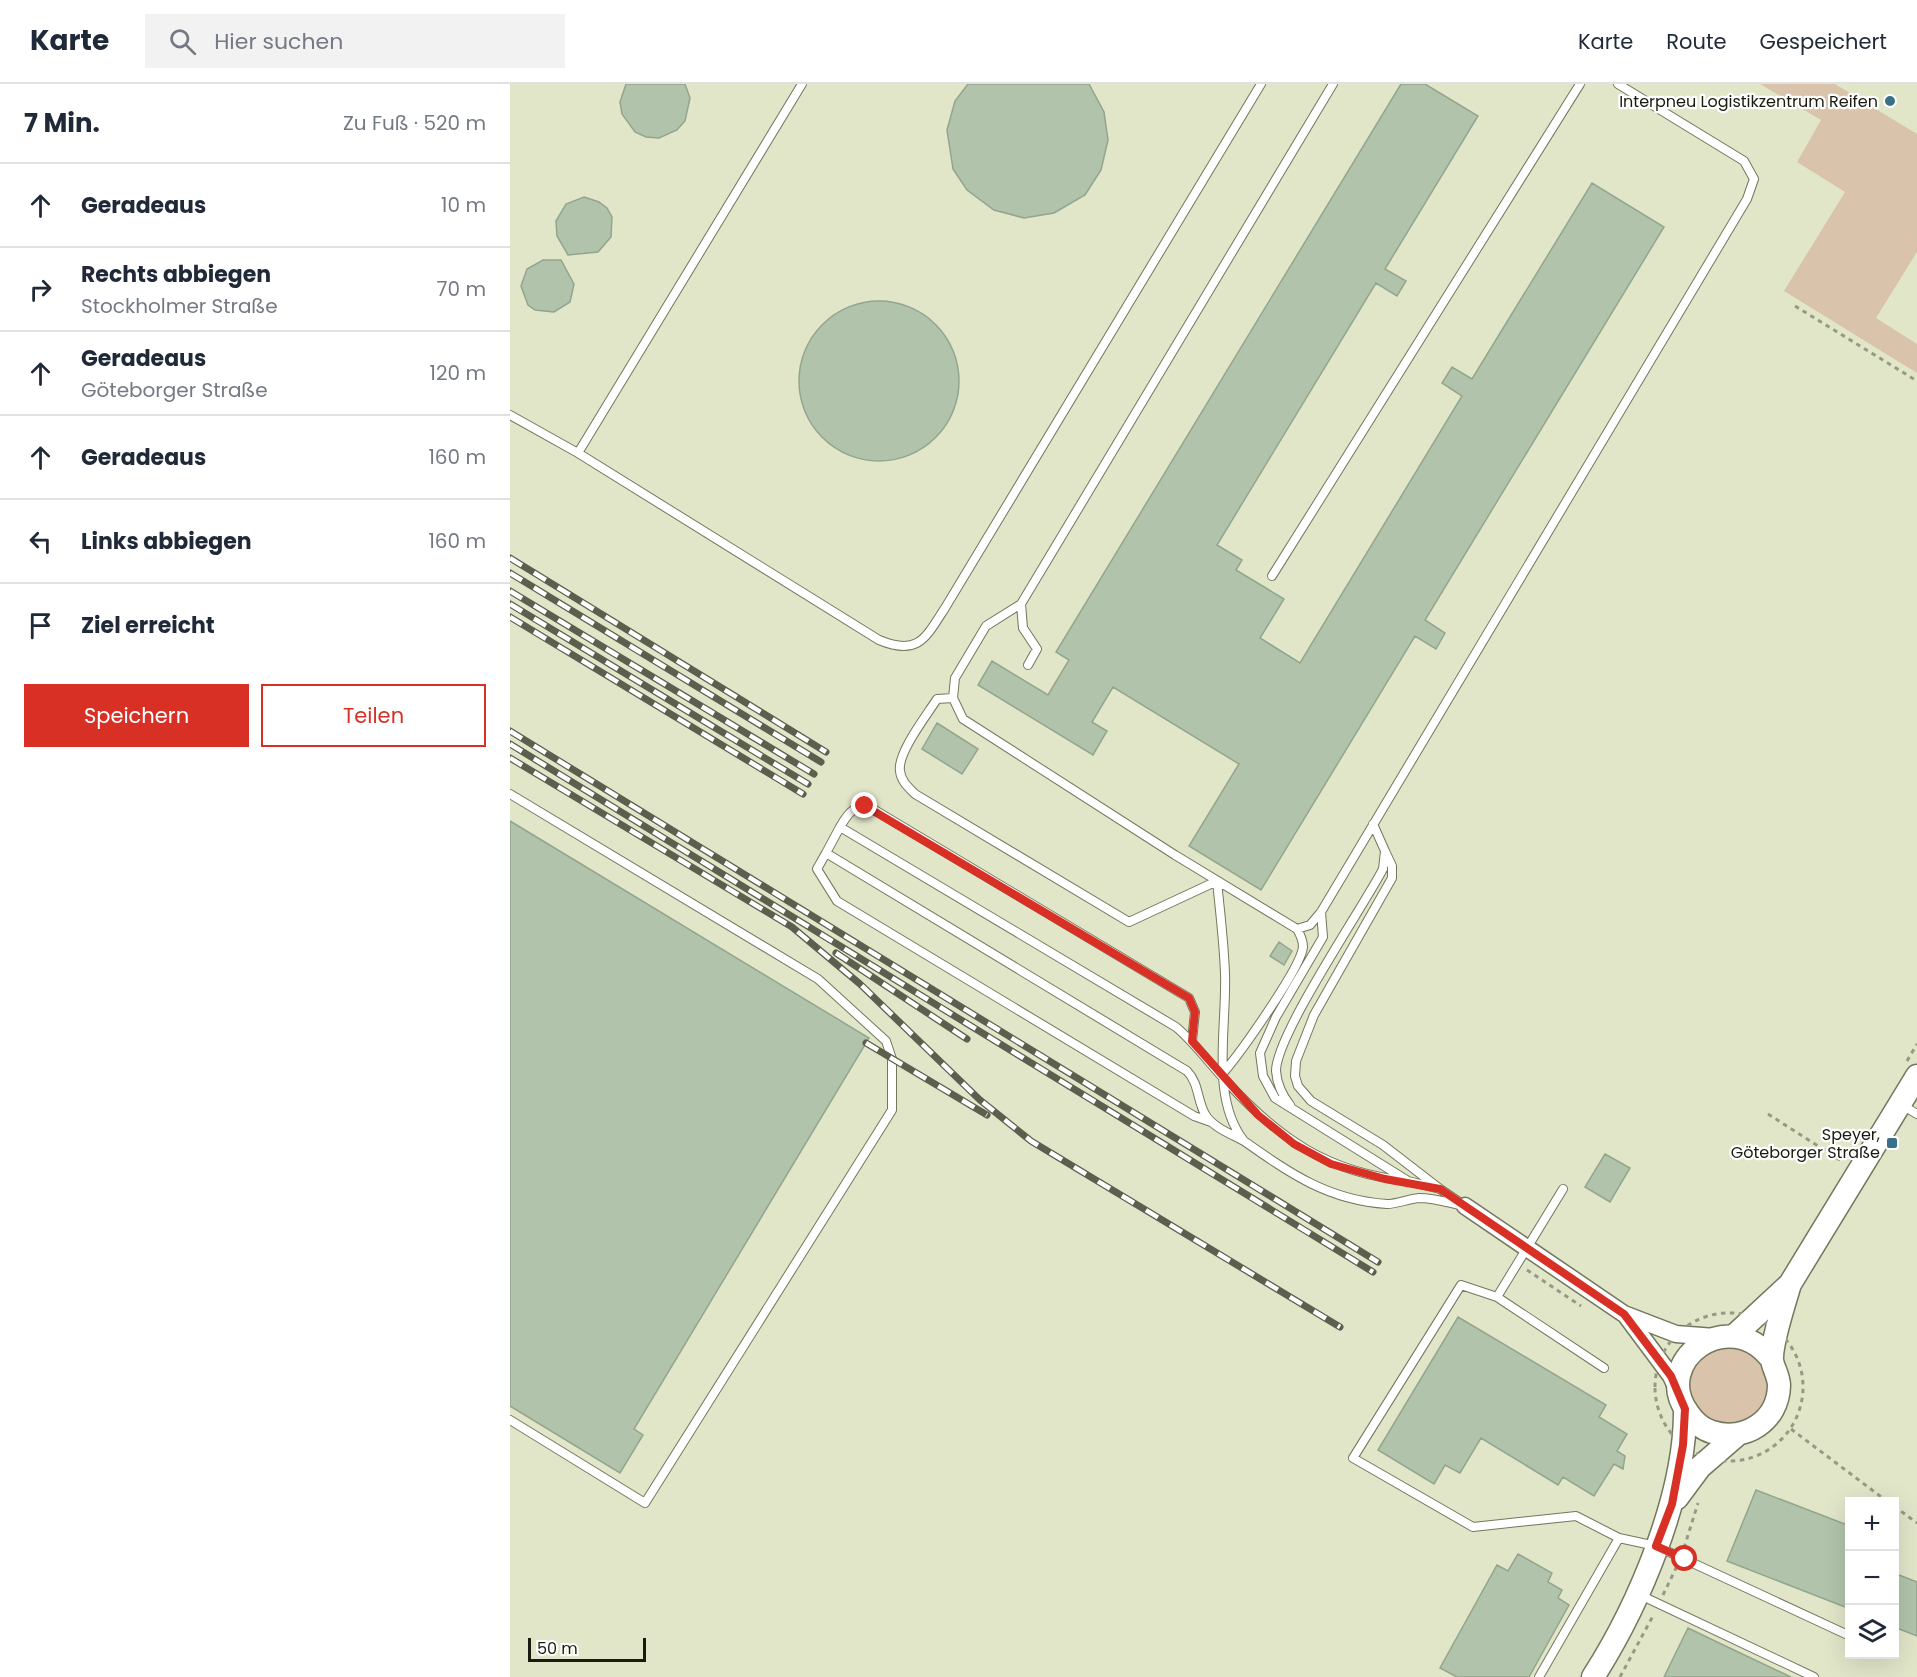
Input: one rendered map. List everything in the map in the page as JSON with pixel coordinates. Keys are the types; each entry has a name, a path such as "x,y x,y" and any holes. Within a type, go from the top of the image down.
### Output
{"street":[{"path":"1593,1677 1636,1594 1672,1504 1683,1445 1681,1370 1686,1359 1699,1345 1725,1337 1755,1317 1790,1284 1908,1109 1917,1076"},
{"path":"1465,1206 1624,1314 1676,1334 1725,1337 1755,1343 1772,1360 1779,1383 1774,1407 1759,1426 1737,1435 1710,1459 1693,1476 1672,1504"},
{"path":"1772,1360 1790,1284"},
{"path":"1624,1314 1654,1364 1671,1376 1682,1402 1694,1421 1707,1430 1722,1435 1737,1435"}],"lane":[{"path":"578,453 801,84"},
{"path":"510,415 578,453 879,640 904,648 913,646 928,635 945,608 1261,84"},
{"path":"1224,1076 1277,998 1299,958 1303,947 1297,929 1217,881 963,719 953,698 956,678 986,626 1021,604 1333,84"},
{"path":"1272,576 1580,84"},
{"path":"1297,929 1310,925 1321,912 1748,199 1754,179 1744,161 1618,84"},
{"path":"1021,604 1023,628 1037,650 1028,665"},
{"path":"953,698 937,699 900,759 900,771 904,784 915,794 1129,922 1217,881"},
{"path":"510,794 818,979 886,1041 892,1059 892,1110 645,1503 510,1420"},
{"path":"1192,1041 1195,1012 1189,998 873,808 861,805 846,816 817,869 837,901 1194,1116 1212,1122 1313,1186 1343,1198 1391,1204 1417,1198 1465,1206"},
{"path":"1373,824 1392,866 1392,878 1314,1015 1296,1061 1295,1076 1298,1086 1311,1101 1391,1151 1465,1206"},
{"path":"840,827 1176,1027 1192,1041 1258,1115 1310,1153 1339,1167 1385,1179 1408,1181 1440,1189"},
{"path":"1296,1112 1279,1087 1276,1070 1283,1048 1292,1026 1383,869 1385,851"},
{"path":"826,853 1187,1071 1194,1077 1206,1115 1212,1122"},
{"path":"1217,881 1225,974 1224,1102 1236,1131 1244,1142"},
{"path":"1321,912 1323,937 1276,1017 1260,1053 1267,1088 1275,1098 1296,1112 1408,1181"},
{"path":"1497,1297 1563,1189"},
{"path":"1604,1368 1497,1297 1461,1285 1353,1458 1473,1527 1576,1516 1619,1538 1656,1546 1845,1634"},
{"path":"1539,1677 1619,1538"},
{"path":"1636,1594 1814,1677"}],"path":[{"path":"1795,306 1917,381"},
{"path":"1768,1114 1836,1157"},
{"path":"1518,1264 1587,1310"},
{"path":"1716,1313 1739,1313 1755,1317 1778,1331 1790,1345 1799,1360 1803,1378 1803,1395 1791,1428 1772,1447 1747,1459 1730,1461 1710,1459 1683,1445 1668,1428 1658,1408 1654,1364 1676,1334 1695,1321 1716,1313"},
{"path":"1654,1364 1655,1378"},
{"path":"1791,1428 1881,1497"},
{"path":"1899,1510 1917,1523"}],"shaded area":[{"path":"1760,84 1835,84 1917,134 1917,252 1876,318 1917,344 1917,373 1784,291 1845,192 1797,162 1821,120"},
{"path":"1729,1347 1744,1350 1756,1359 1765,1371 1768,1386 1765,1401 1756,1413 1744,1422 1729,1425 1714,1422 1702,1413 1693,1401 1690,1386 1693,1371 1702,1359 1714,1350"}],"building":[{"path":"626,84 685,84 690,98 685,121 677,130 659,138 646,137 635,132 622,114 620,102"},
{"path":"968,84 1089,84 1104,112 1108,140 1101,170 1085,195 1054,213 1024,218 994,210 967,190 953,169 947,130 955,101"},
{"path":"1401,84 1425,84 1478,116 1385,269 1406,281 1397,296 1376,283 1217,545 1242,560 1236,570 1284,599 1260,638 1300,663 1462,396 1442,383 1452,367 1472,379 1592,183 1664,227 1425,620 1445,633 1436,649 1415,636 1261,890 1189,846 1239,764 1113,687 1092,722 1107,731 1093,755 978,685 992,661 1048,695 1069,660 1056,652"},
{"path":"584,197 599,202 607,208 612,217 611,237 598,252 568,255 557,236 556,221 566,204"},
{"path":"543,260 561,260 574,284 570,302 554,312 535,310 528,305 521,286 527,269"},
{"path":"879,301 910,307 935,325 953,350 959,381 953,412 935,437 910,455 879,461 848,455 823,437 805,412 799,381 805,350 823,325 848,307"},
{"path":"937,723 978,749 962,774 922,749"},
{"path":"510,821 869,1038 634,1429 643,1435 620,1473 510,1406"},
{"path":"1279,942 1292,951 1284,965 1270,956"},
{"path":"1605,1154 1630,1168 1610,1202 1585,1187"},
{"path":"1458,1317 1606,1405 1599,1417 1627,1434 1617,1451 1625,1456 1623,1469 1614,1464 1594,1496 1563,1477 1558,1485 1481,1438 1460,1473 1445,1465 1434,1484 1378,1450"},
{"path":"1756,1490 1845,1524 1845,1607 1727,1561"},
{"path":"1518,1554 1552,1573 1548,1582 1562,1590 1558,1598 1569,1605 1529,1677 1457,1677 1440,1668 1497,1565 1508,1571"},
{"path":"1899,1575 1917,1582 1917,1636 1899,1629"},
{"path":"1688,1628 1717,1642 1791,1677 1664,1677"}],"railway":[{"path":"510,558 826,752"},
{"path":"510,573 821,762"},
{"path":"510,591 814,774"},
{"path":"510,604 808,784"},
{"path":"510,617 803,794"},
{"path":"510,731 1378,1262"},
{"path":"510,744 1373,1272"},
{"path":"510,758 792,927 860,984 980,1100 1031,1141 1340,1327"},
{"path":"836,953 967,1039"},
{"path":"866,1043 987,1115"}],"place":[{"name":"Interpneu Logistikzentrum Reifen","path":"1890,101"},
{"name":"Speyer, Göteborger Straße","path":"1892,1143"}],"route":[{"path":"865,806 873,808 1189,998 1195,1012 1192,1041 1258,1115 1294,1144 1331,1164 1385,1179 1408,1181 1440,1189 1624,1314 1646,1339 1671,1376 1685,1409 1683,1445 1672,1504 1656,1546 1685,1559"}]}
